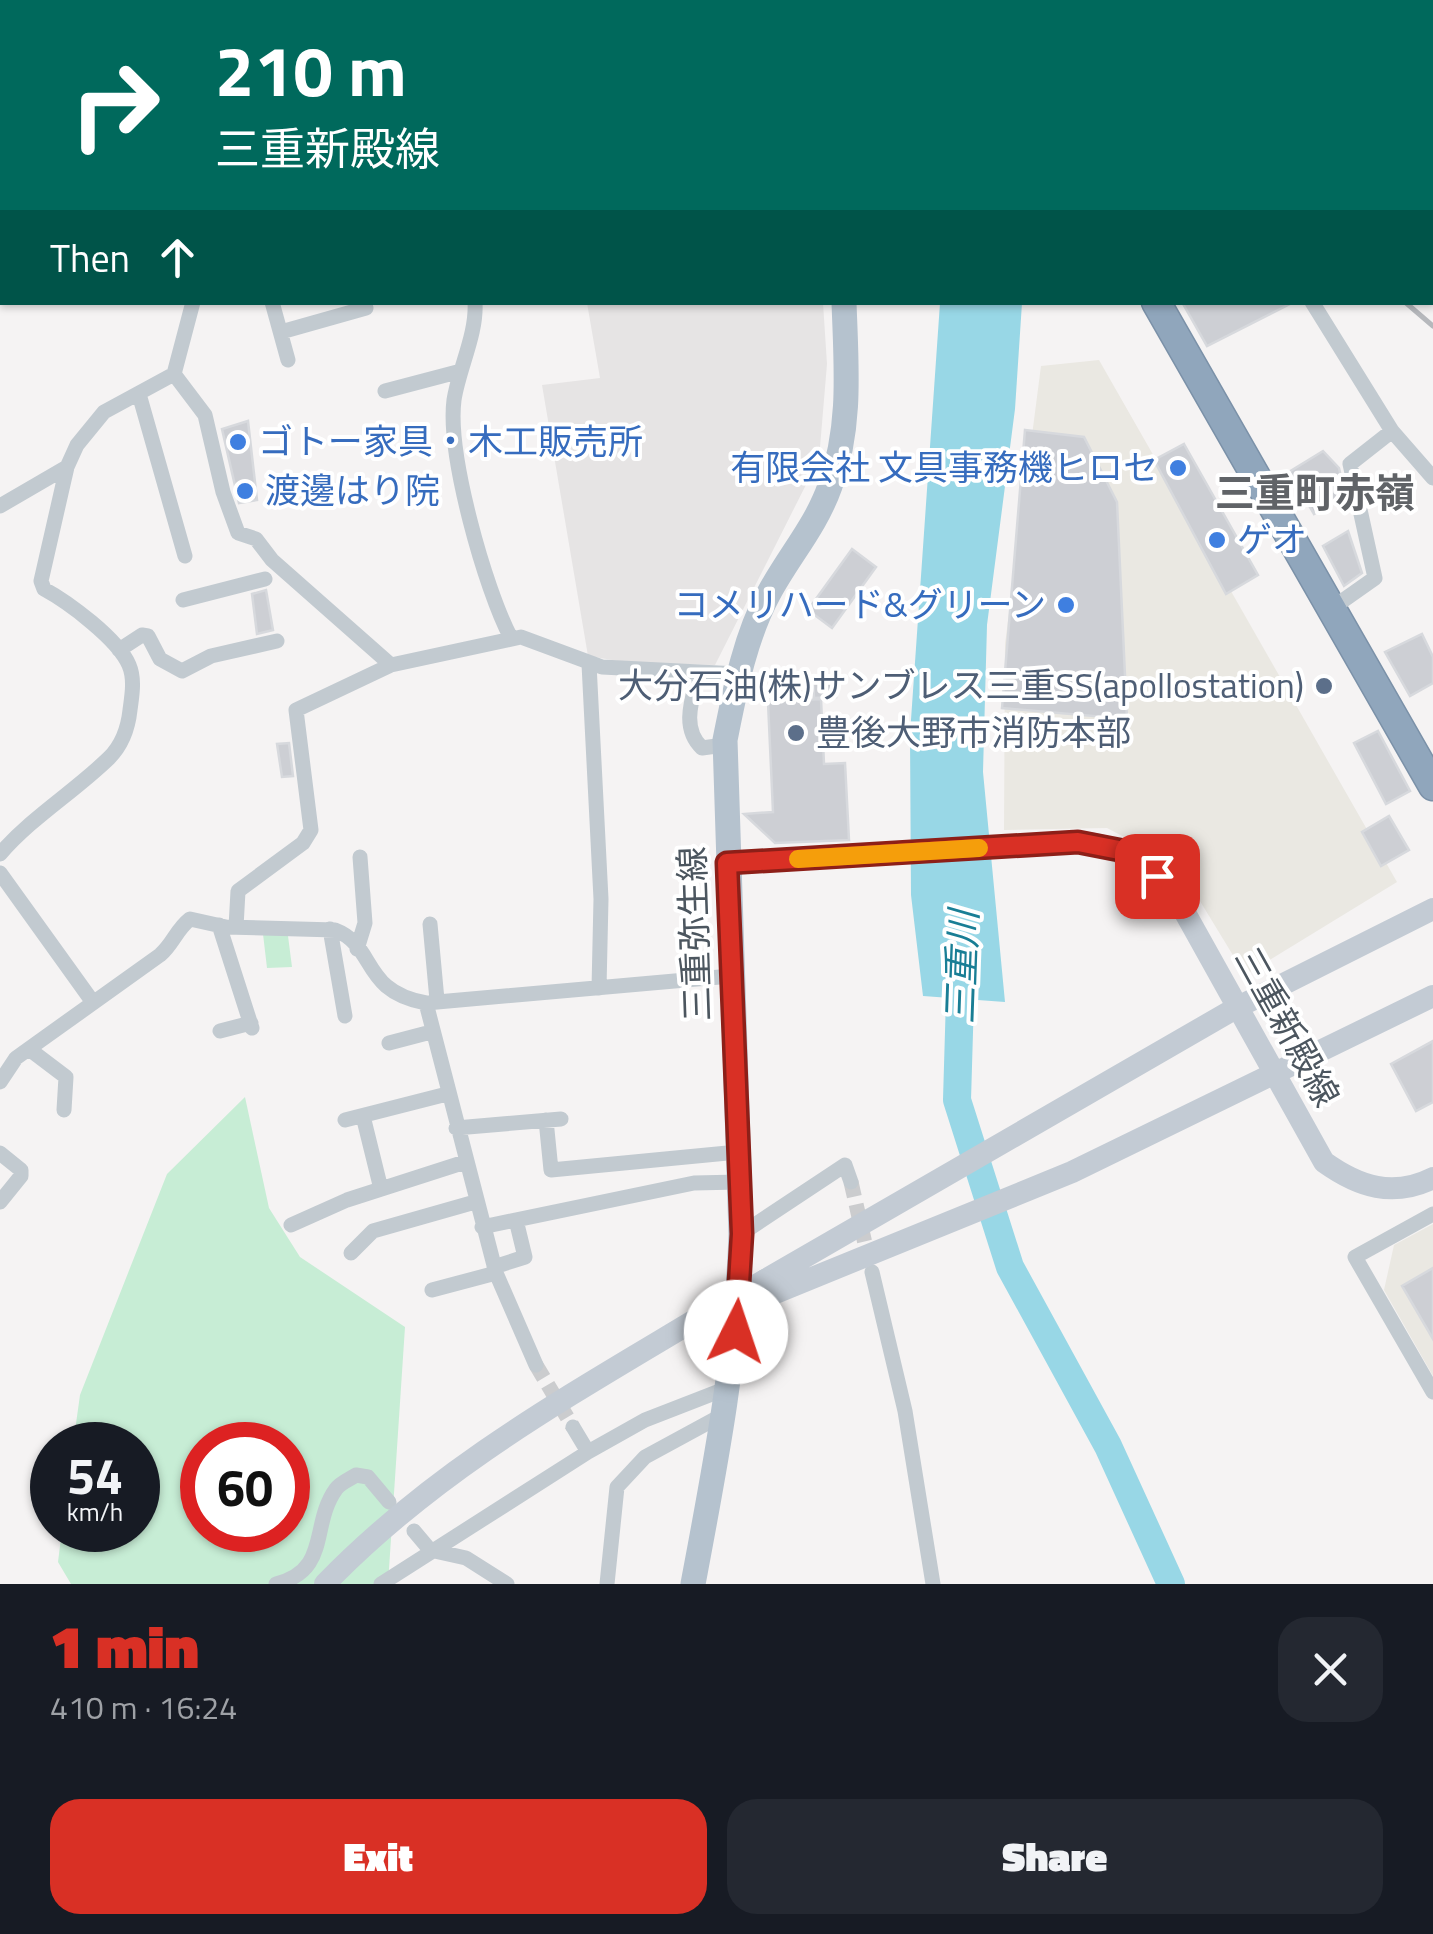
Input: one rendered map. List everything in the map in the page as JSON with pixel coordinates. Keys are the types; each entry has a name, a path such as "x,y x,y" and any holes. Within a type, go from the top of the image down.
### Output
{"highway":[{"path":"1158,305 1433,786"}],"main road":[{"name":"三重弥生線","path":"693,1584 728,1400 742,1234 724,745 738,674 768,594 821,508 836,469 846,418 844,305"},
{"name":"三重新殿線","path":"727,863 1090,842 1138,860 1176,897 1313,1149 1345,1178 1383,1189 1411,1187 1433,1178"},
{"path":"325,1584 398,1514 550,1404 764,1289 939,1175 1236,1008 1426,912"},
{"path":"764,1289 1072,1172 1433,996"}],"street":[{"path":"0,854 50,805 110,757 124,738 133,682 130,666 119,650 64,600 44,589 41,581 76,445 104,412 174,374 192,305"},
{"path":"273,305 288,360"},
{"path":"281,332 366,308 365,305"},
{"path":"475,305 453,431 458,466 511,638"},
{"path":"1314,305 1392,431 1433,478"},
{"path":"386,391 461,372"},
{"path":"174,374 205,415 222,492 238,533 256,539 272,560 390,665"},
{"path":"139,394 185,556"},
{"path":"1332,609 1375,578 1357,512 1350,464 1392,431"},
{"path":"0,506 67,468"},
{"path":"183,600 265,580"},
{"path":"119,650 142,635 148,636 160,659 182,671 211,656 277,640"},
{"path":"220,1030 252,1025 228,926 238,891 302,843 311,830 296,710 390,665 486,648 521,637 589,664 738,674"},
{"path":"589,664 602,900 599,988"},
{"path":"699,672 689,714 695,742 702,748 724,745"},
{"path":"358,949 365,923 360,858"},
{"path":"0,872 92,1001"},
{"path":"1,1077 29,1049 160,955 190,919 228,926 330,929 347,934 386,989 399,998 431,1001 731,976"},
{"path":"430,924 432,1032 495,1270 536,1365"},
{"path":"330,929 345,1016"},
{"path":"389,1043 432,1032"},
{"path":"29,1049 66,1077 64,1110"},
{"path":"345,1120 448,1094"},
{"path":"362,1116 381,1189"},
{"path":"456,1128 554,1119 551,1170 738,1152"},
{"path":"0,1153 21,1170 21,1176 0,1202"},
{"path":"291,1226 381,1189 465,1162"},
{"path":"742,1234 845,1165 851,1182"},
{"path":"482,1228 694,1182 740,1182"},
{"path":"351,1253 373,1231 475,1202"},
{"path":"1433,1214 1355,1257 1433,1392"},
{"path":"432,1290 525,1258 516,1220"},
{"path":"872,1272 905,1411 933,1584"},
{"path":"381,1584 430,1550 645,1420 728,1400"},
{"path":"607,1584 617,1487 644,1457 728,1400"},
{"path":"573,1428 588,1452"},
{"path":"276,1584 298,1578 312,1560 336,1488 356,1475 368,1476 389,1502"},
{"path":"414,1531 430,1550 466,1558 506,1584"}],"shaded area":[{"path":"587,305 823,305 827,364 819,459 715,665 631,663 588,656 542,385 600,378"},
{"path":"1099,360 1397,882 1245,975 1178,865 1107,828 1004,830 1005,644 1041,366"},
{"path":"1433,1224 1433,1376 1384,1290 1394,1245"}],"green space":[{"path":"263,934 288,936 292,967 267,968"},
{"path":"245,1097 269,1208 300,1257 405,1327 388,1584 71,1584 58,1562 59,1552 160,1552 160,1422 76,1422 80,1395 167,1174"}],"water":[{"path":"940,305 1022,305 1015,409 987,625 983,772 1005,1002 923,996 911,895 910,734"}],"building":[{"path":"1184,305 1288,305 1207,346"},
{"name":"ゴトー家具・木工販売所","path":"248,421 257,500 239,503 222,429"},
{"name":"コメリハード&グリーン","path":"1025,430 1084,437 1117,502 1127,719 1002,708"},
{"name":"ゲオ","path":"1184,444 1258,575 1226,594 1154,460"},
{"path":"1323,451 1339,468 1345,495 1314,514 1289,472"},
{"path":"1348,531 1362,573 1344,586 1323,546"},
{"path":"852,549 876,567 832,628 808,610"},
{"path":"266,590 273,630 257,634 252,594"},
{"path":"1422,634 1433,657 1433,683 1410,696 1385,652"},
{"path":"835,678 836,697 814,698 813,679"},
{"name":"豊後大野市消防本部","path":"821,699 824,764 845,763 849,840 775,843 744,814 773,812 768,702"},
{"path":"1378,731 1410,791 1386,804 1354,743"},
{"path":"289,743 293,776 282,777 277,744"},
{"path":"1389,816 1409,850 1381,866 1362,832"},
{"path":"1433,1041 1433,1102 1416,1111 1391,1064"},
{"path":"1433,1268 1433,1339 1402,1286"}],"waterway":[{"name":"三重川","path":"961,964 957,1100 1010,1267 1108,1446 1171,1584"}],"tunnel":[{"path":"851,1182 869,1261"},
{"path":"536,1365 573,1427"}],"railway":[{"path":"1408,305 1433,326"}],"slow traffic":[{"path":"798,859 979,848"}],"place":[{"name":"ゴトー家具・木工販売所","path":"238,442"},
{"name":"有限会社 文具事務機ヒロセ","path":"1178,468"},
{"name":"渡邊はり院","path":"245,491"},
{"name":"ゲオ","path":"1217,540"},
{"name":"コメリハード&グリーン","path":"1066,605"},
{"name":"大分石油(株)サンブレス三重SS(apollostation)","path":"1324,686"},
{"name":"豊後大野市消防本部","path":"796,733"}],"district":[{"name":"三重町赤嶺","path":"1315,493"}],"route":[{"path":"736,1332 742,1234 727,863 1078,842 1119,850 1157,876"}]}
